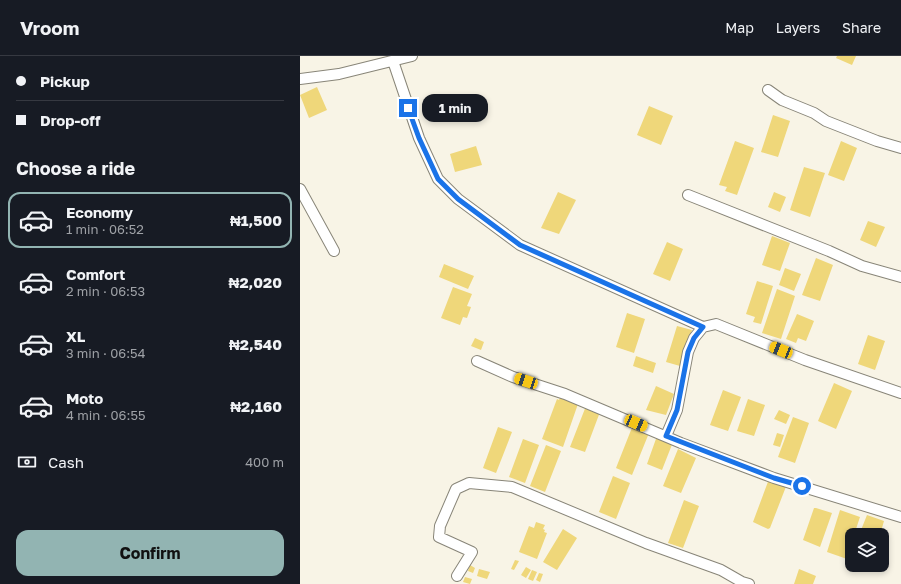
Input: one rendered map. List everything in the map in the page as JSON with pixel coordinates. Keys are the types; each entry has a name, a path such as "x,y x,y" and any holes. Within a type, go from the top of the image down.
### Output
{"street":[{"path":"300,79 339,74 412,56"},
{"path":"393,60 419,138 438,179 458,199 520,245 703,327 716,324 805,360 901,393"},
{"path":"768,90 782,100 814,113 826,120 877,141 901,148"},
{"path":"300,189 334,251"},
{"path":"688,195 829,251 862,266 901,277"},
{"path":"666,436 677,410 688,352 694,338 703,327"},
{"path":"476,361 513,377 565,394 666,436 774,478 901,517"},
{"path":"457,576 472,552 438,537 440,526 456,489 469,483 512,487 537,496 572,513 721,570 742,582 749,584"}],"building":[{"path":"837,56 856,56 852,65 836,58"},
{"path":"317,87 327,110 309,118 300,95"},
{"path":"649,106 673,116 661,145 637,135"},
{"path":"773,115 790,121 778,157 761,152"},
{"path":"735,141 754,148 737,195 725,191 727,187 719,185"},
{"path":"841,141 857,148 844,181 828,175"},
{"path":"476,146 482,165 455,172 450,154"},
{"path":"804,167 825,173 810,217 790,210"},
{"path":"558,192 576,200 559,234 541,228"},
{"path":"774,192 786,197 780,212 768,207"},
{"path":"868,221 885,227 876,247 860,240"},
{"path":"772,236 790,243 780,271 762,265"},
{"path":"667,242 683,249 670,281 653,274"},
{"path":"816,258 833,265 820,301 802,295"},
{"path":"444,264 474,276 468,289 439,277"},
{"path":"785,268 801,274 794,291 779,285"},
{"path":"757,281 773,286 761,324 753,322 755,317 746,314"},
{"path":"453,287 472,294 467,306 471,307 467,318 463,317 460,325 441,318"},
{"path":"777,289 795,296 781,339 762,333"},
{"path":"627,313 645,319 634,353 616,347"},
{"path":"797,314 814,321 806,341 798,338 796,343 786,339"},
{"path":"677,326 692,330 680,366 666,362"},
{"path":"868,335 885,341 875,370 858,364"},
{"path":"475,338 484,342 481,350 471,346"},
{"path":"636,356 656,363 653,373 633,366"},
{"path":"834,383 852,391 836,429 818,421"},
{"path":"656,386 674,394 666,415 646,410"},
{"path":"723,390 741,397 728,431 710,425"},
{"path":"561,395 579,401 563,447 542,439 557,399 559,400"},
{"path":"748,399 765,405 754,436 737,431"},
{"path":"586,406 600,412 585,452 570,447"},
{"path":"779,410 790,415 786,424 774,419"},
{"path":"793,417 809,423 795,463 778,457"},
{"path":"633,425 649,433 632,475 616,468"},
{"path":"498,427 512,432 496,473 483,468"},
{"path":"777,433 784,435 780,447 773,445"},
{"path":"657,436 673,442 662,470 647,464"},
{"path":"523,439 539,445 525,483 509,477"},
{"path":"546,445 561,451 545,492 530,486"},
{"path":"678,449 696,458 681,493 663,486"},
{"path":"613,476 630,483 616,519 599,512"},
{"path":"769,479 787,484 770,528 768,529 753,522"},
{"path":"684,500 699,506 683,548 668,543"},
{"path":"814,508 832,513 820,547 803,540"},
{"path":"840,510 860,517 856,528 845,528 845,558 827,552"},
{"path":"867,515 884,521 882,528 862,528"},
{"path":"536,522 545,525 543,529 545,530 544,532 547,533 537,559 519,552 529,526 534,528"},
{"path":"563,529 577,538 557,570 543,562"},
{"path":"515,560 519,561 514,570 511,569"},
{"path":"470,565 475,568 473,573 468,571"},
{"path":"526,567 531,570 526,578 521,575"},
{"path":"479,569 490,572 487,579 477,576"},
{"path":"799,569 816,576 813,584 794,584"},
{"path":"532,570 537,572 533,581 528,579"},
{"path":"539,573 543,574 540,582 536,580"},
{"path":"465,577 472,579 470,584 463,582"}],"route":[{"path":"408,108 419,138 438,179 458,199 502,232 520,245 666,309 703,327 694,338 688,352 677,410 666,436 774,478 802,486"}]}
